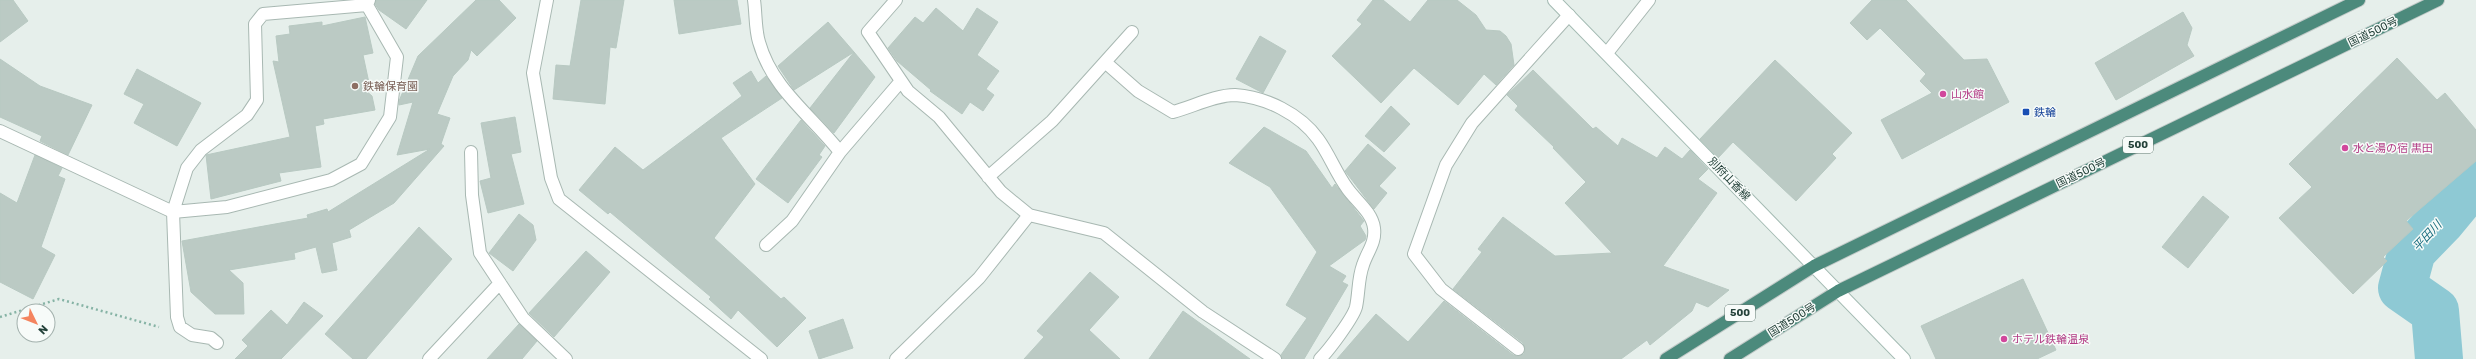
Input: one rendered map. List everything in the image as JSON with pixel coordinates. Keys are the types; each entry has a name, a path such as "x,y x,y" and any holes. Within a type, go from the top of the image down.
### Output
{"highway":[{"name":"500","path":"1666,359 1814,266 2359,0"},
{"name":"国道500号","path":"1730,359 1838,291 2438,0"}],"street":[{"path":"547,0 533,73 551,178 559,199 761,359"},
{"path":"754,0 759,42 776,79 803,113 840,152"},
{"path":"896,0 868,32 908,91 939,116 1001,192 1030,215 1104,233 1203,312 1275,359"},
{"name":"別府山香線","path":"1554,0 1904,359"},
{"path":"1607,53 1649,0"},
{"path":"0,131 173,212 227,207 331,180 361,164 390,117 397,57 368,3 263,14 255,24 257,100 247,115 201,150 187,168 173,212 177,317 180,327 192,335 211,338 217,342"},
{"path":"1518,349 1441,289 1414,254 1446,165 1472,123 1569,15"},
{"path":"988,176 1052,121 1132,32"},
{"path":"1105,62 1138,91 1173,112 1228,96 1256,99 1280,107 1306,126 1318,139 1342,181 1369,214 1374,228 1372,247 1362,271 1355,309 1328,351 1320,359"},
{"path":"766,245 792,221 840,152 902,81"},
{"path":"471,152 472,195 480,253 523,318 566,359"},
{"path":"896,359 979,278 1030,215"},
{"path":"429,359 500,283"}],"path":[{"path":"0,316 58,300 162,327"}],"building":[{"path":"0,0 13,0 28,21 0,42"},
{"path":"376,0 427,0 406,29 379,10 375,4"},
{"path":"476,0 499,0 516,18 477,56 471,50 468,60 453,76 437,114 450,118 441,144 444,146 394,203 349,230 351,237 332,243 337,270 322,273 316,247 294,253 295,259 229,270 243,283 244,314 215,314 191,292 182,241 308,218 307,215 327,209 328,212 430,149 397,155 413,102 399,105 399,101 418,56"},
{"path":"581,0 624,0 616,48 610,47 605,104 553,99 556,65 570,66"},
{"path":"674,0 737,0 741,24 679,34"},
{"path":"1373,0 1383,0 1410,22 1428,0 1457,0 1476,15 1486,30 1500,31 1506,36 1511,44 1514,65 1496,85 1484,74 1458,105 1414,68 1381,103 1332,56 1362,24 1357,20"},
{"path":"1872,0 1906,0 1964,60 1987,59 2009,102 1902,159 1881,120 1932,93 1920,81 1926,74 1880,28 1867,40 1850,23"},
{"path":"936,8 963,31 977,8 998,22 977,55 999,71 986,89 994,95 983,111 970,102 962,114 930,91 931,90 897,61 888,48 915,17 923,23"},
{"path":"2183,12 2192,28 2187,45 2194,56 2116,100 2095,63"},
{"path":"365,17 373,53 363,55 369,83 364,89 372,96 375,110 323,119 324,124 315,126 321,167 279,173 281,181 211,199 206,155 290,137 273,61 279,62 276,36 290,34 289,26 322,22 322,26"},
{"path":"828,22 854,52 794,90 778,66"},
{"path":"1260,36 1286,51 1263,93 1236,79"},
{"path":"854,52 875,77 834,133 810,108"},
{"path":"2397,58 2437,100 2445,93 2476,130 2476,161 2406,221 2413,229 2383,257 2387,261 2353,294 2279,218 2312,187 2289,164"},
{"path":"0,59 40,86 92,105 68,155 40,141 42,136 0,117"},
{"path":"1775,60 1852,133 1832,154 1836,158 1796,201 1733,142 1718,158 1700,139"},
{"path":"137,69 201,103 177,146 134,123 144,104 124,94"},
{"path":"1533,70 1593,129 1596,127 1618,146 1622,138 1657,158 1665,147 1682,159 1690,150 1708,169 1698,179 1717,193 1663,266 1729,290 1708,307 1696,302 1692,311 1650,345 1647,340 1621,359 1337,359 1376,314 1408,342 1444,301 1513,355 1517,356 1524,354 1525,350 1523,343 1453,289 1482,252 1478,249 1503,217 1555,256 1612,253 1565,203 1586,182 1553,148 1554,147 1515,110 1518,106 1507,95"},
{"path":"751,71 758,83 766,76 782,98 721,138 755,184 714,238 781,299 784,297 806,318 777,347 738,310 731,319 709,299 711,297 610,212 608,214 579,190 615,147 643,170 742,96 733,83"},
{"path":"1391,106 1410,124 1384,152 1365,136"},
{"path":"515,117 521,152 511,154 524,204 488,213 480,181 491,178 481,123"},
{"path":"801,120 825,146 819,155 822,157 788,203 756,179"},
{"path":"1264,127 1306,151 1332,188 1335,184 1364,221 1360,226 1366,236 1365,240 1329,266 1346,276 1342,282 1348,285 1304,359 1282,359 1281,355 1307,318 1286,305 1317,252 1270,187 1229,163"},
{"path":"1368,144 1396,168 1379,186 1387,193 1374,209 1345,171"},
{"path":"35,155 62,168 58,176 65,179 41,247 55,255 33,299 0,282 0,193 17,203"},
{"path":"2203,196 2229,217 2188,268 2162,247"},
{"path":"519,214 533,225 536,240 513,271 489,253"},
{"path":"419,227 452,259 366,359 353,359 325,334"},
{"path":"586,251 610,272 554,337 529,313"},
{"path":"1090,272 1119,297 1089,330 1120,359 1024,359 1044,337 1037,331"},
{"path":"2023,279 2056,350 2037,359 1936,359 1921,326"},
{"path":"304,302 323,316 281,359 235,359 248,346 242,340 271,310 287,325"},
{"path":"1183,311 1250,359 1149,359"},
{"path":"843,319 853,348 819,359 809,331"},
{"path":"519,324 537,341 522,359 487,359"}],"waterway":[{"name":"平田川","path":"2439,359 2435,311 2402,288 2412,251 2442,220 2476,179"}],"place":[{"name":"鉄輪保育園","path":"355,86"},
{"name":"山水館","path":"1943,94"},
{"name":"鉄輪","path":"2026,112"},
{"name":"水と湯の宿 黒田","path":"2345,148"},
{"name":"ホテル鉄輪温泉","path":"2004,339"}]}
